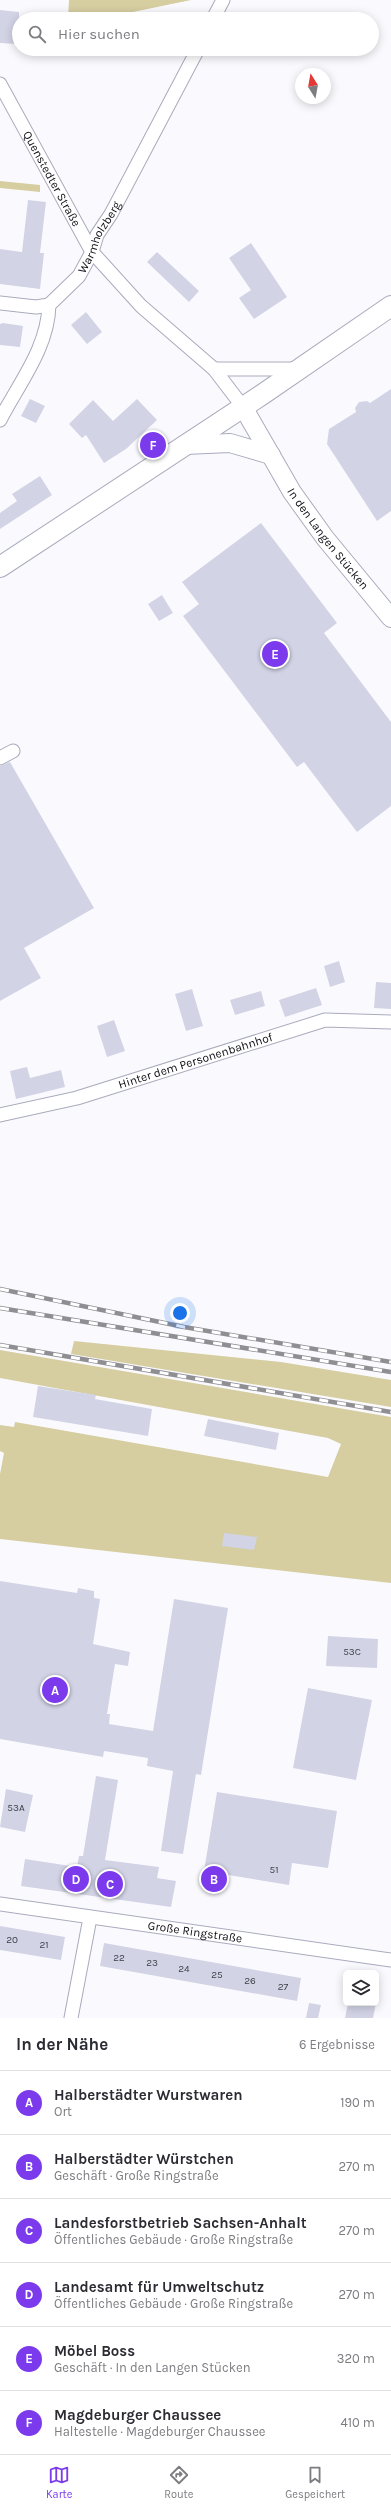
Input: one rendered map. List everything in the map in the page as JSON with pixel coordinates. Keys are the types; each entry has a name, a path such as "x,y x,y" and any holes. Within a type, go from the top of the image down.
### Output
{"main road":[{"path":"0,567 300,369 391,306"}],"street":[{"path":"217,12 223,0"},
{"name":"Warmholzberg","path":"49,306 79,276 92,252 97,235 111,214 194,56"},
{"name":"Quenstedter Straße","path":"0,84 92,252 141,306 214,369 243,407"},
{"path":"0,303 36,307 49,306 48,323 43,341 0,420"},
{"path":"214,369 300,369"},
{"name":"In den Langen Stücken","path":"243,407 292,492 325,538 391,618"},
{"path":"184,445 230,443 271,455"},
{"path":"0,758 13,751"},
{"name":"Hinter dem Personenbahnhof","path":"0,1115 77,1098 320,1021 391,1022"},
{"name":"Große Ringstraße","path":"0,1904 391,1960"},
{"path":"71,2018 90,1918"}],"shaded area":[{"path":"69,0 191,0 133,12 68,12"},
{"path":"0,181 40,185 40,192 0,188"},
{"path":"74,1341 281,1362 391,1380 391,1407 71,1354"},
{"path":"0,1350 391,1417 391,1583 0,1539 0,1474 4,1453 0,1451 0,1425 14,1427 15,1422 328,1477 341,1444 328,1438 0,1378"}],"building":[{"path":"0,10 19,12 12,12 12,44 0,43"},
{"path":"28,200 46,202 40,253 44,253 40,289 0,284 0,249 22,252"},
{"path":"251,243 287,297 254,319 239,298 251,290 229,258"},
{"path":"157,252 199,291 189,302 147,262"},
{"path":"86,312 102,332 87,344 71,325"},
{"path":"3,323 23,326 20,347 0,345 0,324"},
{"path":"391,389 391,511 377,521 327,444 329,429 356,412 355,408 359,402 367,401 370,403"},
{"path":"30,399 45,406 36,423 21,416"},
{"path":"137,399 157,420 126,449 104,463 86,435 82,438 69,424 93,400 113,421"},
{"path":"40,476 52,495 0,529 0,513 17,501 12,494"},
{"path":"261,523 337,623 324,633 391,722 391,806 357,832 304,762 297,767 183,616 199,604 182,582"},
{"path":"162,595 173,613 159,621 148,604"},
{"path":"10,762 94,908 24,948 41,978 0,1001 0,766"},
{"path":"339,961 345,982 330,987 324,966"},
{"path":"376,982 391,983 391,1009 374,1008"},
{"path":"316,988 322,1005 285,1017 279,1000"},
{"path":"192,989 203,1026 186,1031 175,994"},
{"path":"261,991 265,1006 235,1015 230,1000"},
{"path":"114,1020 125,1051 107,1057 97,1026"},
{"path":"27,1067 30,1078 61,1070 65,1087 16,1099 10,1071"},
{"path":"38,1386 96,1395 95,1399 152,1409 148,1436 33,1417"},
{"path":"208,1419 279,1433 276,1450 204,1436"},
{"path":"224,1533 257,1537 254,1550 222,1546"},
{"path":"0,1581 77,1593 78,1588 94,1591 94,1598 100,1599 93,1644 130,1652 128,1666 115,1664 107,1714 110,1714 109,1724 153,1731 174,1599 228,1608 201,1775 196,1774 183,1854 161,1851 173,1771 147,1766 148,1758 104,1751 103,1757 0,1739"},
{"path":"328,1636 378,1639 377,1668 326,1666"},
{"path":"308,1688 372,1700 356,1780 293,1768"},
{"path":"96,1776 118,1780 105,1860 159,1867 157,1878 176,1881 171,1907 21,1886 25,1859 77,1867 79,1856 83,1856"},
{"path":"6,1789 33,1795 25,1832 0,1827"},
{"path":"217,1792 337,1811 328,1868 292,1863 289,1885 204,1871"},
{"path":"0,1926 65,1937 61,1960 0,1950"},
{"path":"104,1943 301,1978 297,2001 100,1966"},
{"path":"309,2003 321,2005 318,2018 306,2018"},
{"path":"347,2006 375,2006 373,2018 345,2018"}],"railway":[{"path":"0,1289 184,1327 391,1362"},
{"path":"0,1308 391,1372"},
{"path":"0,1345 391,1412"}],"place":[{"name":"Magdeburger Chaussee","path":"153,445"},
{"name":"Möbel Boss","path":"275,654"},
{"name":"Halberstädter Wurstwaren","path":"55,1690"},
{"name":"Landesamt für Umweltschutz","path":"76,1879"},
{"name":"Halberstädter Würstchen","path":"214,1879"},
{"name":"Landesforstbetrieb Sachsen-Anhalt","path":"110,1884"}]}
